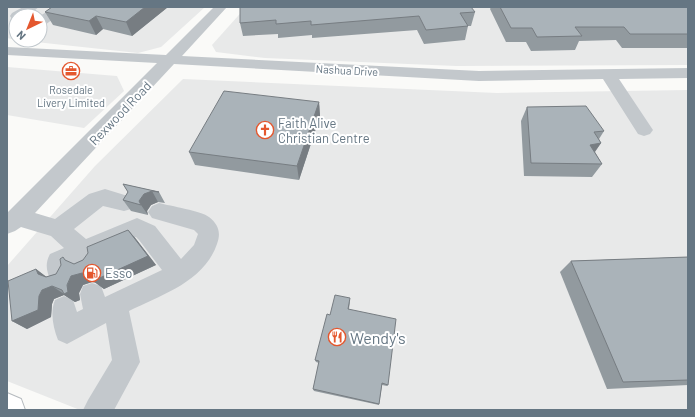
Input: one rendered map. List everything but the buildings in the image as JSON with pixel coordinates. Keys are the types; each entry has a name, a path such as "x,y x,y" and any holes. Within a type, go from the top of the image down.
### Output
{"street":[{"path":"48,17 63,7"},
{"name":"Rexwood Road","path":"7,236 12,221 171,61 221,7"},
{"name":"Nashua Drive","path":"7,51 171,61 479,76 688,73"},
{"path":"608,74 644,130"},
{"path":"58,229 96,200 105,197 124,202"},
{"path":"64,308 67,331 112,297 179,274 198,260 208,243 209,232 201,223 159,212"},
{"path":"12,221 58,229 84,256"},
{"path":"59,273 58,261 84,256 116,242 137,227 147,233 179,274"},
{"path":"98,410 126,362 112,297"}],"shaded area":[{"path":"7,7 205,7 161,47 138,53 48,43 48,8 8,8 7,38"},
{"path":"246,7 688,7 688,65 456,66 265,58 216,52 212,45"},
{"path":"7,67 117,76 124,91 84,128 7,115"},
{"path":"183,79 497,93 688,90 688,410 80,410 7,381 7,266 95,166"}],"place":[{"name":"Rosedale Livery Limited","path":"71,71"},
{"name":"Faith Alive Christian Centre","path":"265,130"},
{"name":"Esso","path":"92,273"},
{"name":"Wendy's","path":"337,337"}]}
